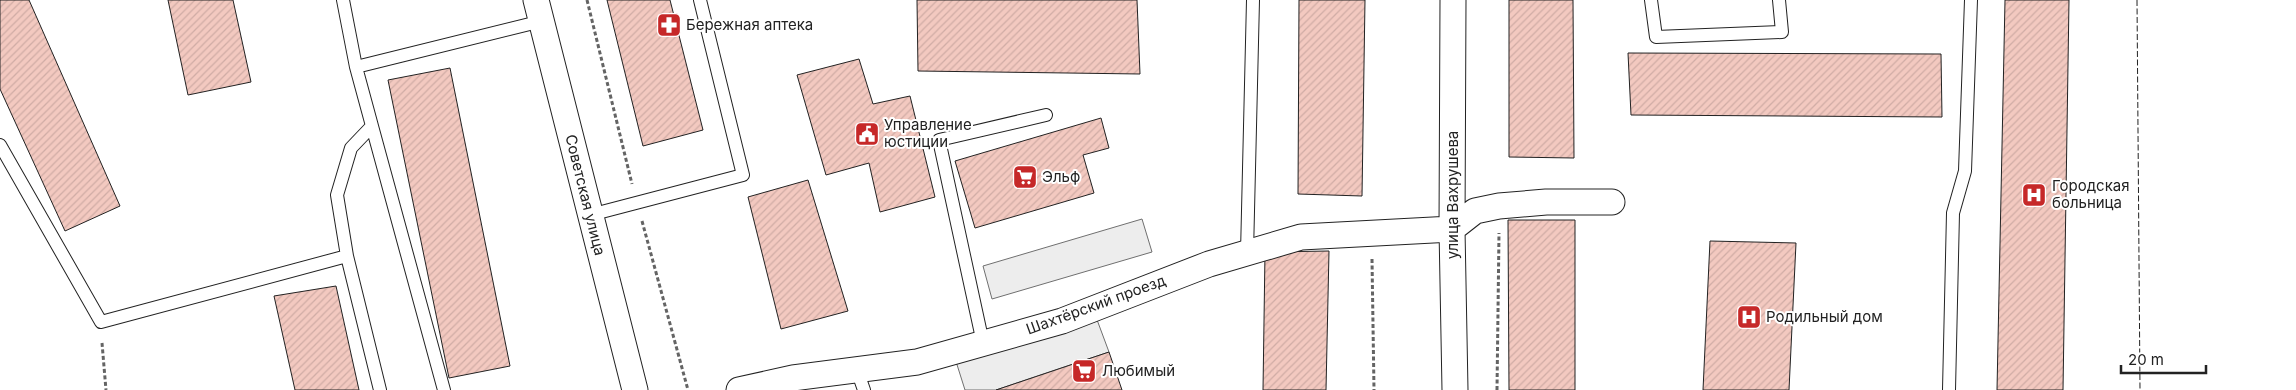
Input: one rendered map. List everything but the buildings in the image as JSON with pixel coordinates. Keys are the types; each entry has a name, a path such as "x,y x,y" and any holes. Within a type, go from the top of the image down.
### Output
{"street":[{"name":"улица Вахрушева","path":"1453,0 1452,229 1455,390"},
{"name":"Советская улица","path":"539,11 635,390"},
{"path":"1452,229 1475,210 1546,202 1612,202"},
{"name":"Шахтёрский проезд","path":"739,390 793,378 861,380 1062,321 1209,264 1300,237 1452,229"}],"lane":[{"path":"343,0 356,67 444,390"},
{"path":"590,215 743,175 700,0"},
{"path":"1247,252 1252,0"},
{"path":"1651,0 1656,36 1782,32 1779,0"},
{"path":"1949,390 1953,214 1965,171 1971,0"},
{"path":"356,67 539,11"},
{"path":"983,343 939,140 1046,115"},
{"path":"372,126 351,148 338,195 347,256 380,390"},
{"path":"0,145 101,322 347,256"}],"path":[{"path":"1497,390 1499,206"},
{"path":"1371,233 1374,390"},
{"path":"101,322 106,390"}],"shaded area":[{"path":"1142,219 1152,252 992,299 983,266"},
{"path":"1093,309 1109,352 996,390 965,390 953,352"}],"fence":[{"path":"2137,0 2140,390"}],"place":[{"name":"Бережная аптека","path":"669,25"},
{"name":"Управление юстиции","path":"867,134"},
{"name":"Эльф","path":"1025,177"},
{"name":"Городская больница","path":"2034,195"},
{"name":"Родильный дом","path":"1749,317"},
{"name":"Любимый","path":"1084,371"}]}
